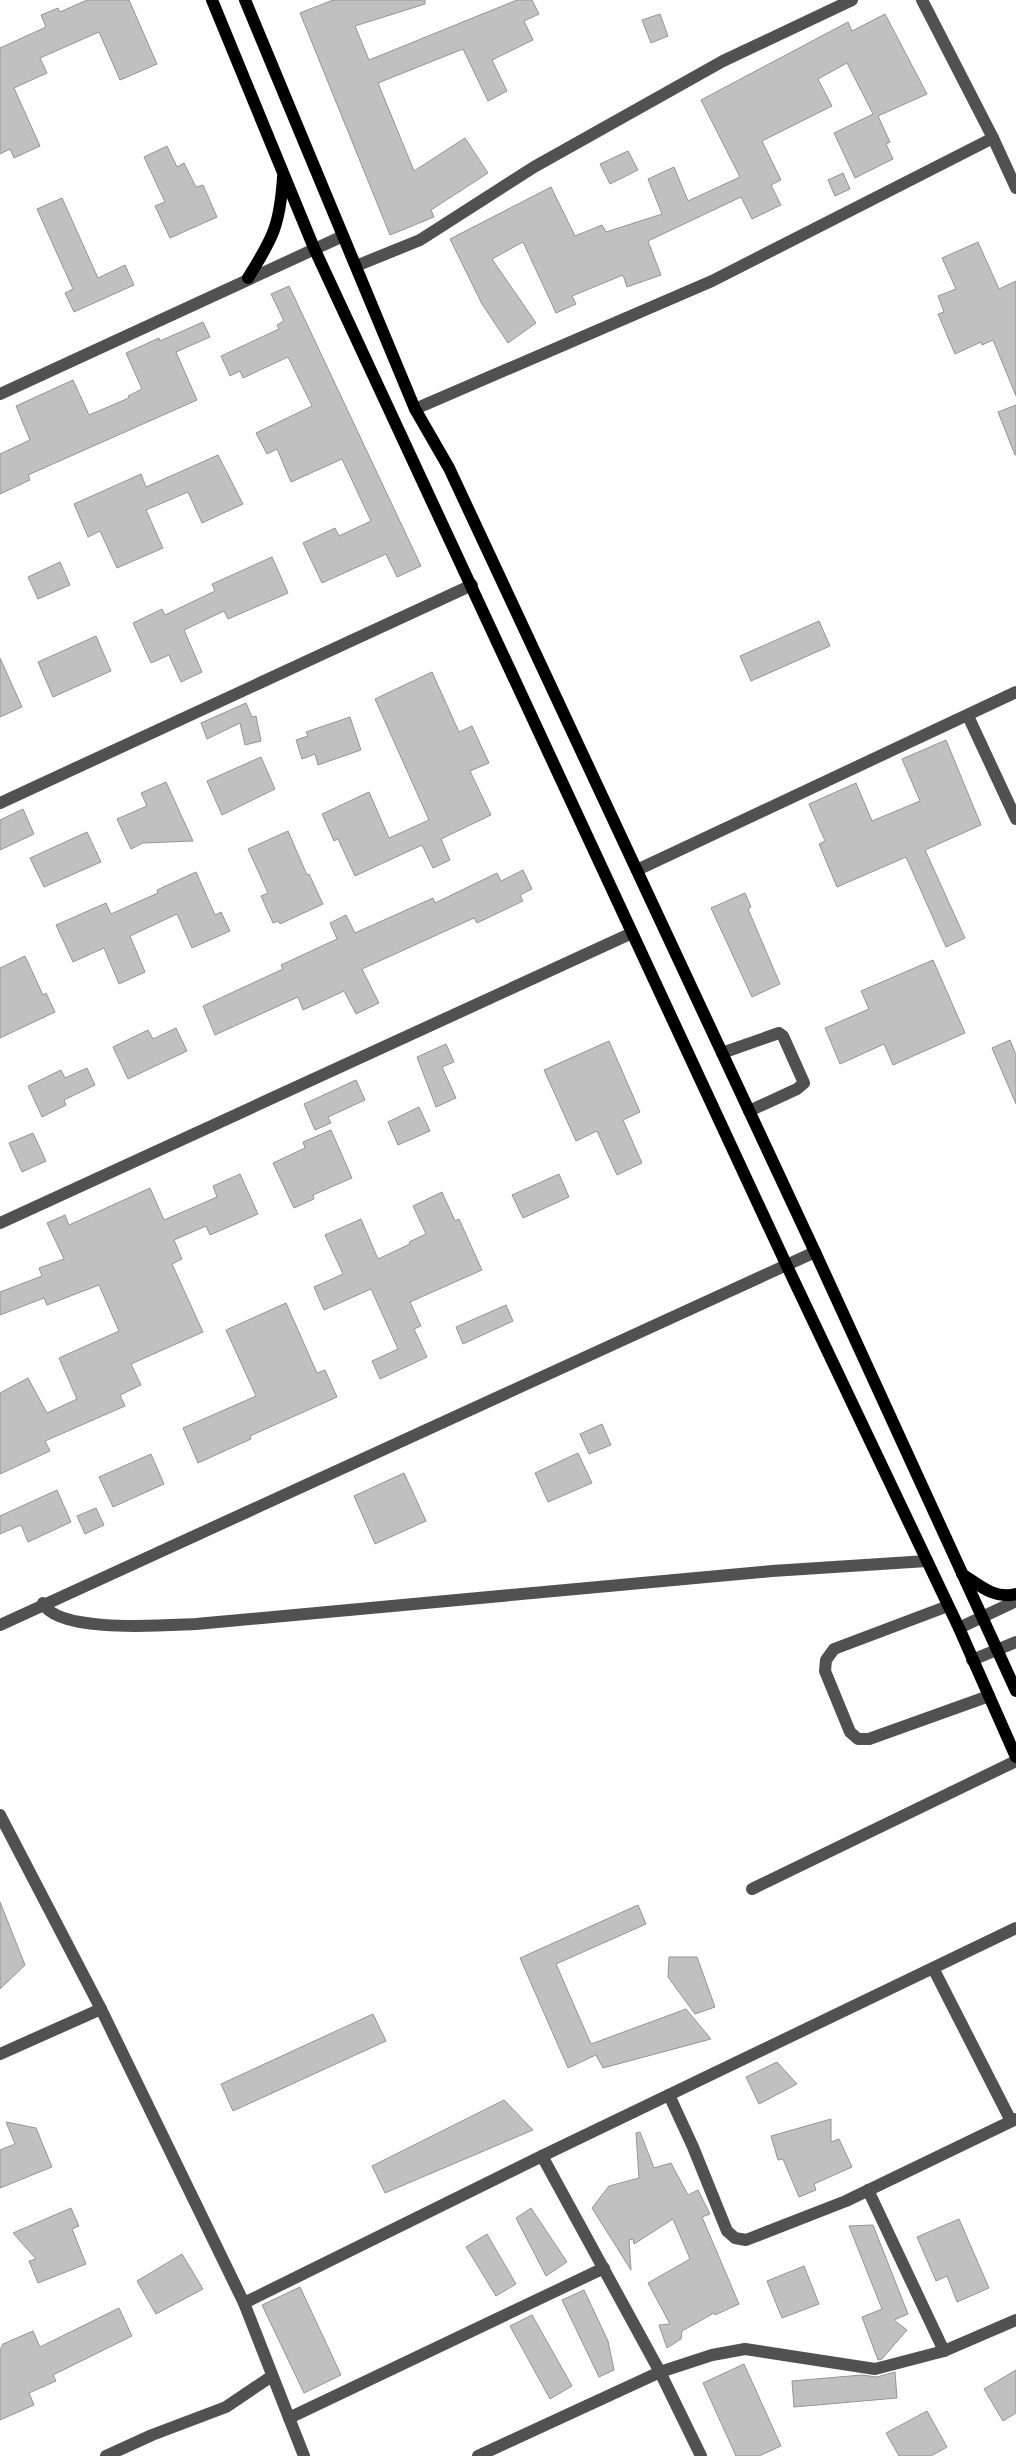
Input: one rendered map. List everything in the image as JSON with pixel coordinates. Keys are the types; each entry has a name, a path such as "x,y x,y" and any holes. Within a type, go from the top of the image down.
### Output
{"main road":[{"path":"212,0 227,42 284,172 314,248 786,1264 959,1628 1016,1757"},
{"path":"245,0 415,409 449,468 815,1252 1016,1691"},
{"path":"248,278 267,248 277,227 282,205 284,172"},
{"path":"962,1574 992,1593 1008,1596 1016,1594"}],"street":[{"path":"356,266 420,240 534,167 723,61 852,0"},
{"path":"922,0 993,138 1016,188"},
{"path":"415,409 712,281 993,138"},
{"path":"0,394 248,278 344,236"},
{"path":"0,803 472,585"},
{"path":"637,870 1016,692"},
{"path":"968,716 1016,819"},
{"path":"0,1223 632,933"},
{"path":"722,1054 779,1033 784,1036 804,1083 797,1089 749,1111"},
{"path":"0,1625 43,1603 815,1252"},
{"path":"43,1603 55,1615 74,1622 122,1625 196,1624 772,1572 927,1561"},
{"path":"959,1628 1016,1601"},
{"path":"948,1606 834,1649 826,1660 825,1671 850,1732 858,1739 869,1738 989,1696"},
{"path":"972,1660 1016,1642"},
{"path":"752,1889 1016,1761"},
{"path":"0,1815 101,2009 244,2303 304,2456"},
{"path":"244,2303 542,2156 1016,1928"},
{"path":"669,2095 693,2147 727,2231 735,2238 746,2240 868,2190 1014,2120 933,1968"},
{"path":"0,2054 101,2009"},
{"path":"542,2156 660,2372 701,2456"},
{"path":"868,2190 944,2352"},
{"path":"289,2418 604,2268"},
{"path":"478,2456 660,2372 712,2356 745,2349 875,2369 944,2352 1016,2320"},
{"path":"106,2456 152,2435 226,2407 272,2376"}],"building":[{"path":"87,0 129,0 157,64 120,80 99,32 40,58 47,73 14,88 40,146 14,158 10,149 0,154 0,48 46,27 41,15 58,8 60,12"},
{"path":"333,0 425,0 425,4 355,26 369,60 517,0 532,0 539,14 524,21 533,40 492,60 507,91 488,101 463,49 378,83 414,171 465,138 488,173 431,210 434,217 390,235 300,13"},
{"path":"660,14 668,36 651,43 642,20"},
{"path":"885,14 927,94 878,116 890,142 886,144 893,159 855,178 834,133 873,114 847,63 818,79 832,106 762,141 781,180 771,185 781,205 752,219 741,197 648,241 661,275 627,287 623,275 572,296 576,304 556,313 523,242 492,259 536,323 508,343 482,304 450,239 551,187 575,236 602,225 606,232 662,214 648,179 674,167 688,201 740,177 701,100 848,22 852,31"},
{"path":"167,146 177,167 184,163 196,187 203,185 217,217 170,238 155,206 165,202 144,157"},
{"path":"628,151 638,170 610,184 600,164"},
{"path":"843,173 850,189 835,196 828,180"},
{"path":"62,198 98,278 125,265 134,285 74,312 65,293 73,289 37,209"},
{"path":"978,242 999,289 1016,281 1016,396 993,340 982,345 981,342 955,354 938,314 944,312 938,296 956,289 942,258"},
{"path":"289,286 421,566 397,577 386,554 322,583 303,543 335,528 339,536 371,521 342,459 291,482 277,449 267,454 256,433 312,406 288,357 243,378 240,371 230,376 221,356 279,329 277,325 284,321 271,294"},
{"path":"203,322 210,337 176,352 197,400 28,475 30,480 0,494 0,454 30,440 16,406 73,380 89,415 129,398 128,396 142,389 126,353 159,338 160,341"},
{"path":"1016,405 1016,455 1015,455 998,412"},
{"path":"218,455 243,504 202,523 188,492 146,510 163,548 117,568 100,531 88,537 74,504 141,474 146,487"},
{"path":"272,557 288,593 228,619 224,611 184,630 202,672 181,682 169,655 151,663 133,623 162,609 165,615 215,591 212,584"},
{"path":"60,562 70,585 38,599 28,577"},
{"path":"819,621 830,646 751,681 740,656"},
{"path":"96,636 111,671 53,697 38,662"},
{"path":"0,658 22,707 0,717"},
{"path":"432,672 459,732 472,726 489,763 470,771 491,815 441,839 450,860 433,868 422,845 355,876 338,839 334,841 322,814 369,792 389,838 429,820 375,699"},
{"path":"246,703 252,717 256,716 261,741 245,745 240,723 207,739 201,723"},
{"path":"350,717 361,750 318,765 315,754 302,759 296,740 308,736 306,732"},
{"path":"946,740 981,825 925,850 965,938 946,947 906,857 837,887 819,844 825,841 809,804 856,783 872,821 920,801 902,759"},
{"path":"261,757 275,789 222,815 207,781"},
{"path":"166,782 193,841 143,843 131,849 117,819 147,806 141,793"},
{"path":"23,809 34,834 0,850 0,820"},
{"path":"288,831 307,875 309,874 323,904 280,924 278,921 273,923 261,896 268,893 248,849"},
{"path":"87,832 101,862 44,887 30,858"},
{"path":"523,870 532,889 520,895 523,901 477,923 474,918 362,969 379,1003 356,1014 344,991 303,1010 298,997 215,1035 203,1006 283,969 281,965 337,939 330,923 346,915 355,933 433,898 435,903 497,873 501,881"},
{"path":"196,872 215,915 221,912 230,931 192,948 177,914 130,936 145,972 119,984 104,948 73,962 56,925 106,903 111,914 158,893 157,890"},
{"path":"745,893 751,907 748,909 780,984 752,997 711,908"},
{"path":"25,956 43,995 46,993 55,1012 0,1038 0,968"},
{"path":"933,960 965,1033 893,1065 884,1044 840,1064 825,1028 869,1009 861,991"},
{"path":"176,1028 187,1051 128,1079 113,1047 148,1030 153,1039"},
{"path":"1010,1040 1016,1055 1016,1104 992,1048"},
{"path":"609,1041 640,1112 623,1120 642,1163 617,1175 597,1131 576,1141 544,1070"},
{"path":"446,1044 454,1062 442,1067 456,1098 436,1107 417,1057"},
{"path":"87,1068 95,1085 64,1100 66,1105 42,1117 28,1086 61,1070 65,1078"},
{"path":"356,1080 365,1100 328,1117 331,1123 315,1130 304,1104"},
{"path":"419,1107 430,1131 398,1145 388,1122"},
{"path":"331,1130 352,1178 313,1195 314,1199 294,1208 273,1163 305,1148 303,1142"},
{"path":"33,1133 46,1161 22,1172 9,1143"},
{"path":"240,1174 258,1214 210,1235 206,1226 174,1240 182,1259 172,1264 203,1332 131,1364 141,1385 120,1395 125,1406 45,1441 50,1451 0,1474 0,1393 28,1378 47,1413 77,1399 59,1358 119,1331 99,1285 47,1305 44,1298 0,1315 0,1292 42,1276 39,1268 64,1259 47,1223 65,1215 69,1225 150,1188 164,1220 217,1197 213,1186"},
{"path":"559,1174 569,1197 523,1218 512,1195"},
{"path":"442,1192 455,1221 459,1219 482,1270 410,1302 421,1326 414,1329 427,1357 380,1379 372,1361 398,1349 371,1289 324,1310 314,1287 343,1274 325,1235 361,1219 378,1259 426,1234 413,1206"},
{"path":"286,1303 317,1373 325,1370 337,1397 250,1436 251,1439 198,1463 183,1428 256,1396 226,1330"},
{"path":"506,1305 513,1321 463,1344 456,1327"},
{"path":"602,1424 611,1445 589,1454 580,1434"},
{"path":"578,1453 592,1483 548,1502 535,1473"},
{"path":"151,1454 164,1484 113,1507 99,1477"},
{"path":"404,1473 426,1521 375,1544 354,1496"},
{"path":"57,1490 71,1522 28,1542 21,1525 0,1534 0,1516"},
{"path":"96,1508 104,1525 85,1534 77,1516"},
{"path":"0,1902 25,1965 0,1989"},
{"path":"638,1905 646,1924 556,1964 591,2044 686,2009 711,2039 603,2068 596,2055 568,2068 520,1958"},
{"path":"669,1957 697,1957 715,2007 695,2014 668,1977"},
{"path":"373,2014 386,2041 233,2111 221,2084"},
{"path":"777,2062 797,2084 759,2104 746,2077"},
{"path":"504,2100 533,2130 385,2193 372,2166"},
{"path":"831,2119 831,2142 839,2139 852,2167 814,2184 816,2190 799,2197 783,2159 778,2160 771,2136"},
{"path":"6,2122 36,2128 52,2167 0,2188 0,2150 15,2144"},
{"path":"640,2132 654,2168 671,2163 688,2195 698,2190 710,2214 702,2217 739,2304 715,2315 714,2313 682,2331 681,2339 667,2348 659,2325 670,2324 648,2283 690,2259 673,2219 634,2244 633,2239 629,2240 631,2270 592,2208 609,2186 639,2178 636,2133"},
{"path":"71,2208 79,2226 72,2229 86,2264 38,2283 29,2261 36,2259 13,2233"},
{"path":"531,2208 567,2262 546,2276 516,2218"},
{"path":"959,2219 989,2288 957,2302 947,2276 936,2281 917,2237"},
{"path":"873,2225 908,2314 894,2320 907,2330 882,2359 878,2360 862,2317 882,2309 849,2226"},
{"path":"487,2234 516,2284 496,2296 466,2247"},
{"path":"182,2254 203,2289 156,2314 137,2281"},
{"path":"804,2266 819,2304 782,2318 767,2281"},
{"path":"300,2287 341,2375 304,2393 262,2305"},
{"path":"584,2290 608,2341 614,2370 599,2377 562,2300"},
{"path":"119,2308 132,2336 53,2375 56,2381 29,2393 34,2405 0,2420 0,2350 3,2344 33,2331 40,2347"},
{"path":"532,2315 572,2386 550,2399 510,2326"},
{"path":"744,2364 781,2446 759,2456 736,2456 703,2383"},
{"path":"1016,2370 1016,2413 1003,2421 984,2389"},
{"path":"895,2372 897,2398 794,2407 792,2381 862,2375 877,2377"},
{"path":"927,2411 947,2447 931,2456 899,2456 886,2433"}]}
